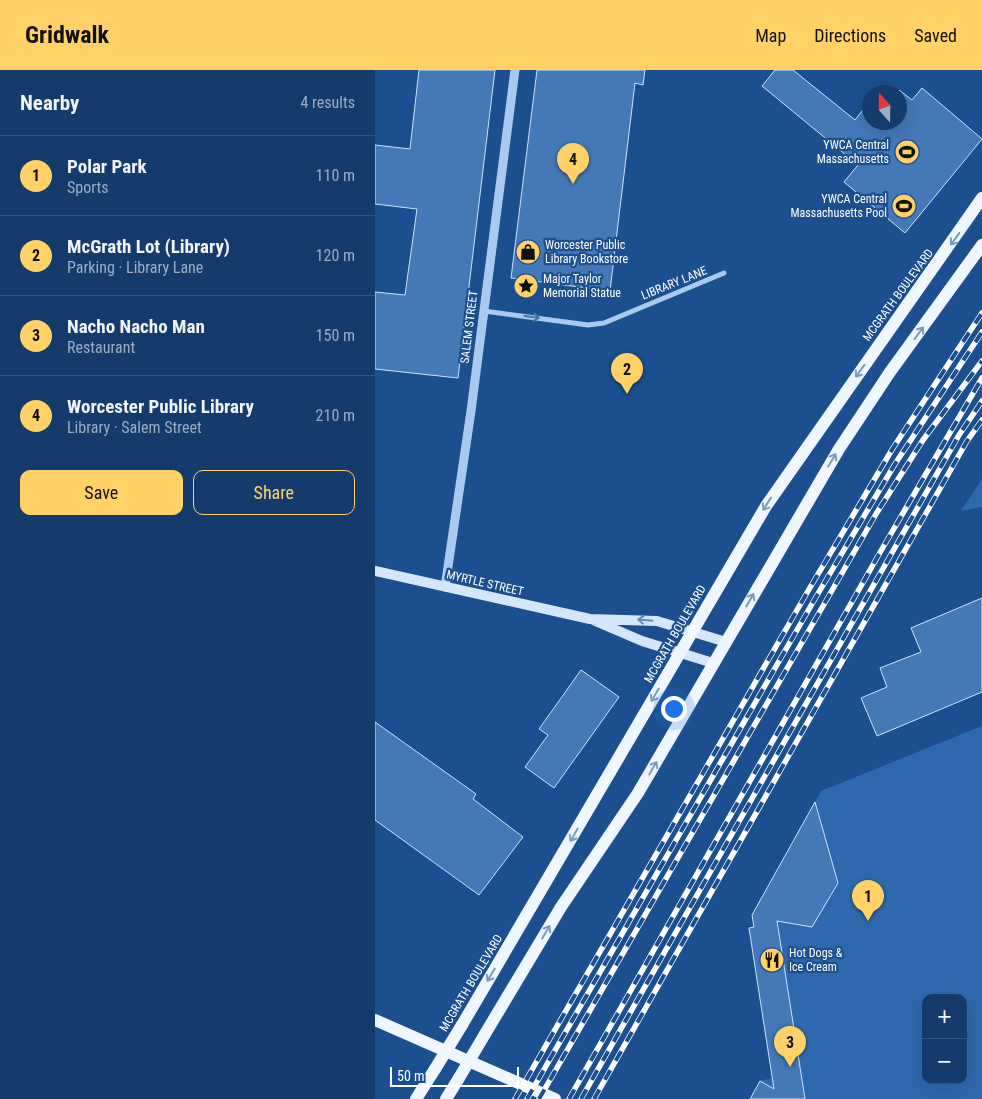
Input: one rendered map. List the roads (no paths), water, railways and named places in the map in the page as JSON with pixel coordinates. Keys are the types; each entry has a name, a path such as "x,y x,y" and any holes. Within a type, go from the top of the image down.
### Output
{"main road":[{"name":"MCGRATH BOULEVARD","path":"416,1099 535,903 692,631 790,470 962,230 982,198"},
{"path":"446,1099 561,907 638,792 843,442 890,372 982,245"},
{"name":"MYRTLE STREET","path":"375,571 590,619 657,621 725,642"},
{"name":"MYRTLE STREET","path":"590,619 633,638 713,663"},
{"path":"375,1020 555,1099"}],"street":[{"name":"SALEM STREET","path":"445,587 484,311 515,70"},
{"name":"LIBRARY LANE","path":"484,311 588,324 604,323 724,273"}],"railway":[{"path":"515,1099 808,591 893,448 982,313"},
{"path":"527,1099 816,597 895,464 982,332"},
{"path":"539,1099 876,514 923,440 982,361"},
{"path":"569,1099 882,549 982,378"},
{"path":"581,1099 959,435 982,401"},
{"path":"594,1099 967,441 982,420"}],"place":[{"name":"YWCA Central Massachusetts","path":"907,152"},
{"name":"Worcester Public Library","path":"573,184"},
{"name":"YWCA Central Massachusetts Pool","path":"904,206"},
{"name":"Worcester Public Library Bookstore","path":"528,252"},
{"name":"Major Taylor Memorial Statue","path":"526,286"},
{"name":"McGrath Lot (Library)","path":"627,394"},
{"name":"Polar Park","path":"868,921"},
{"name":"Hot Dogs & Ice Cream","path":"772,960"},
{"name":"Nacho Nacho Man","path":"790,1067"}]}
